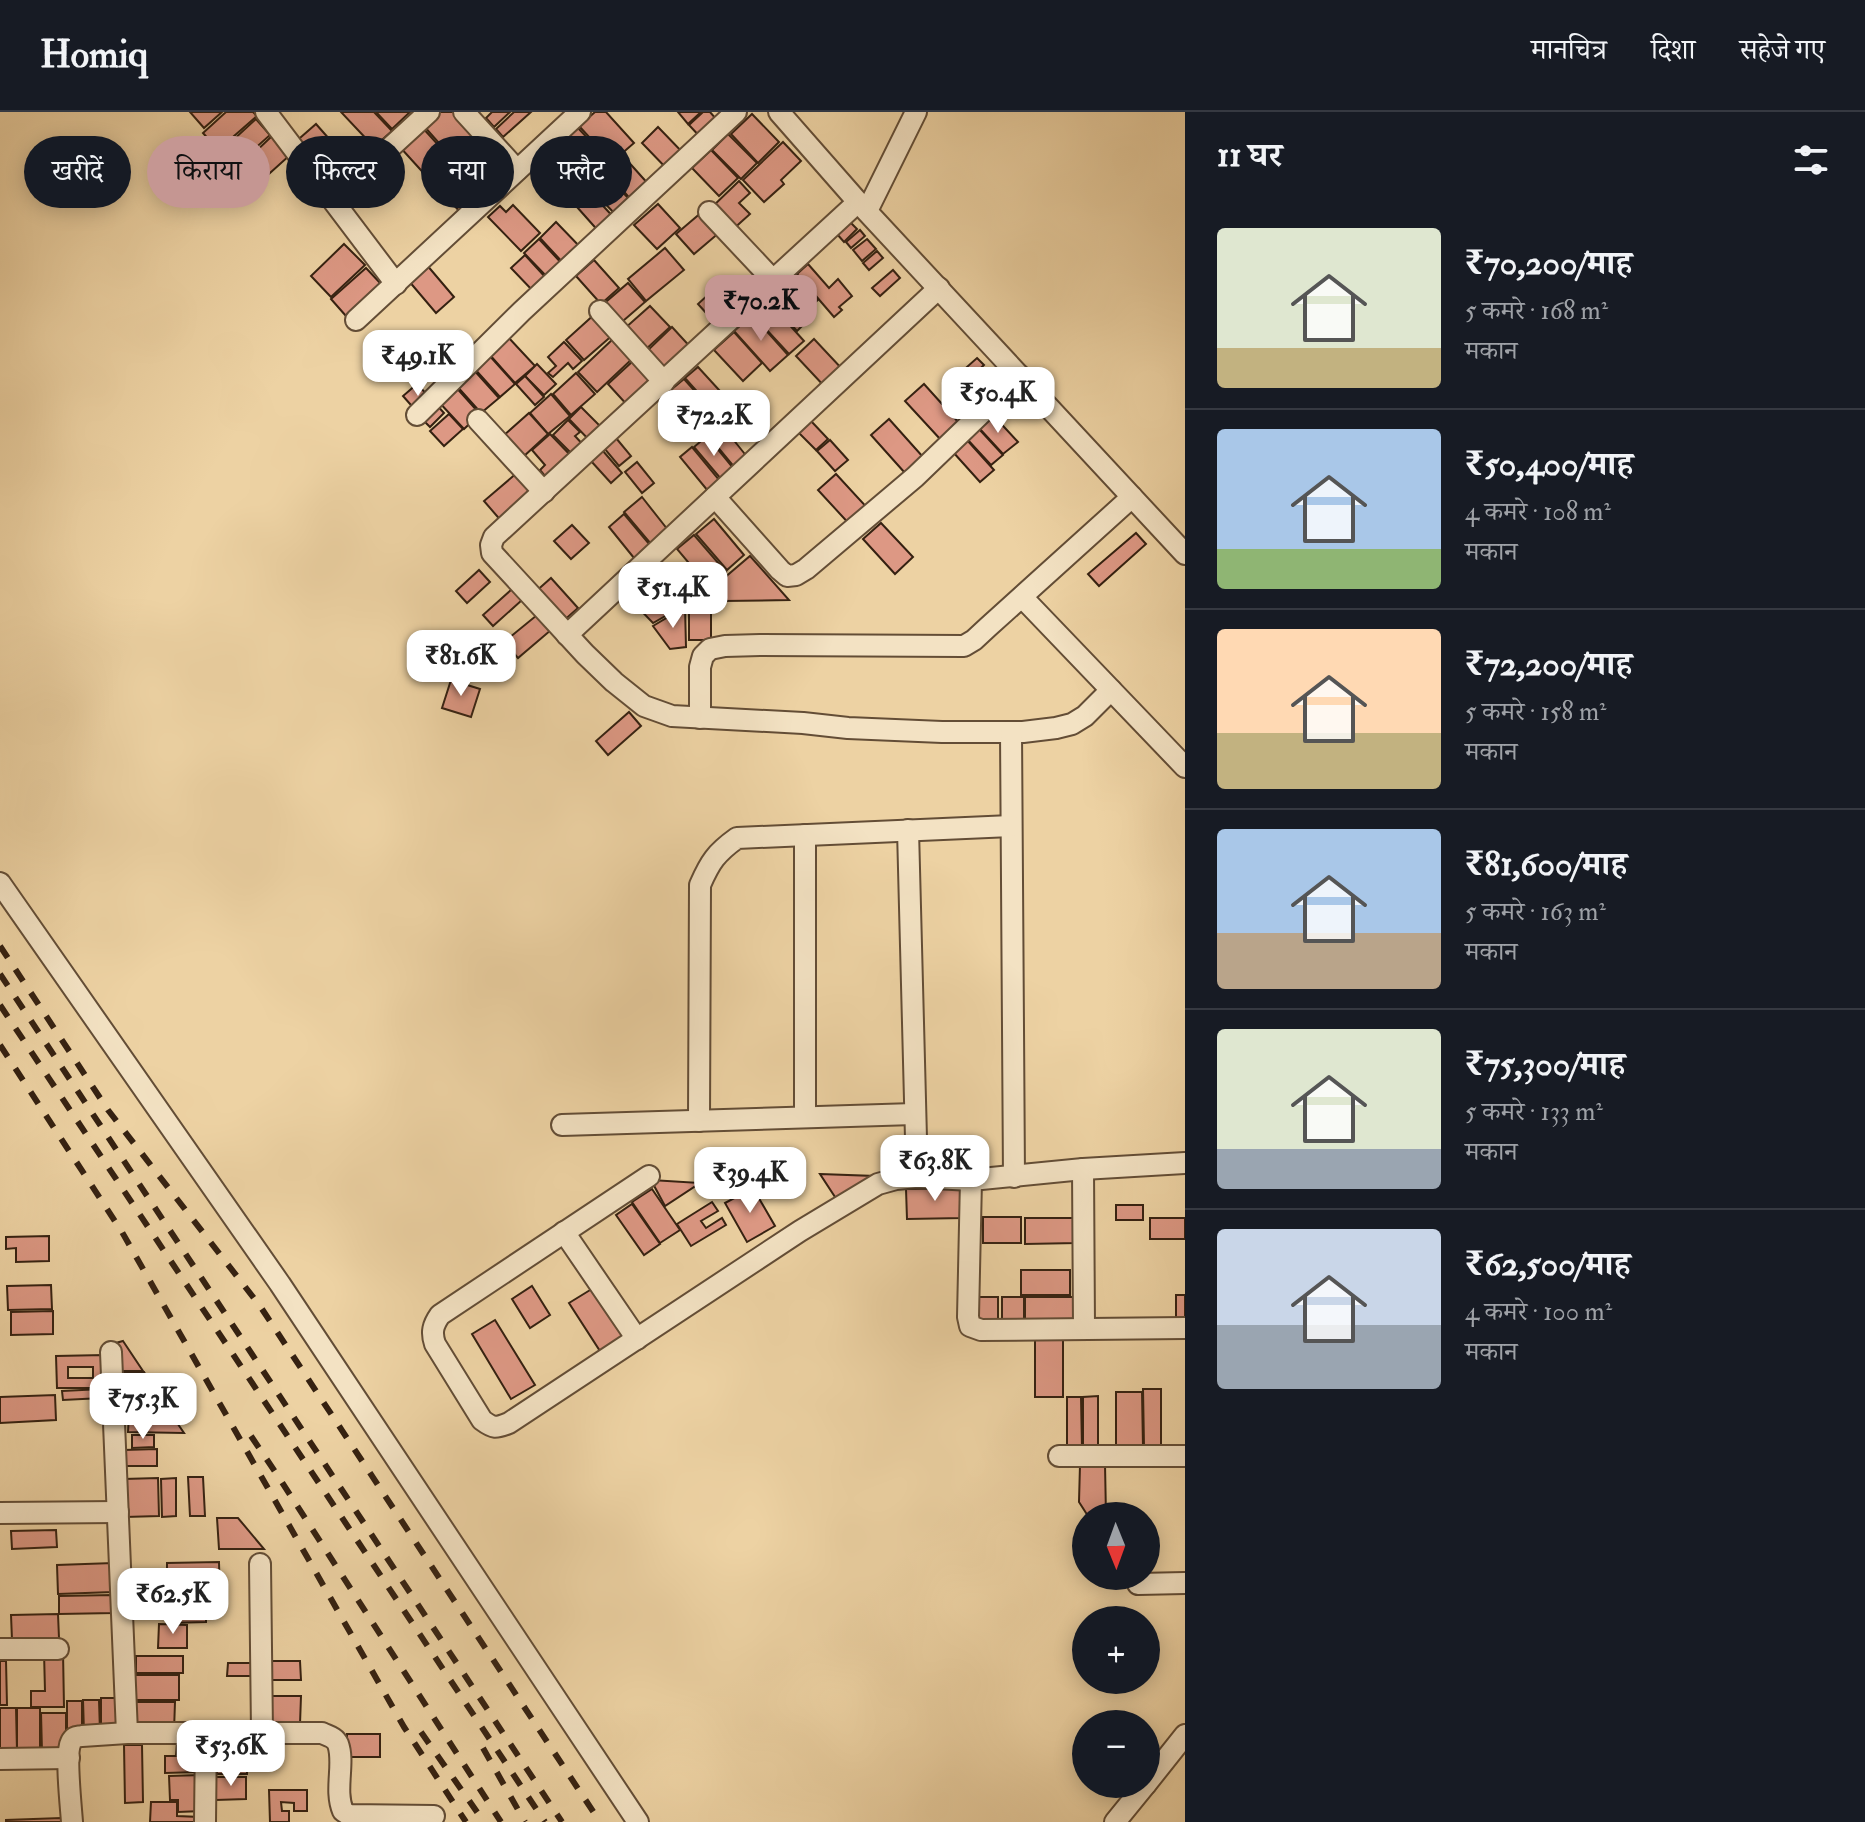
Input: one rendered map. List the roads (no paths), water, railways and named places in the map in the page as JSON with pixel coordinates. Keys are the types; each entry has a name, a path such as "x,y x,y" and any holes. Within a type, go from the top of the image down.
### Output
{"street":[{"path":"266,112 286,138"},
{"path":"403,136 429,112"},
{"path":"464,112 517,170"},
{"path":"356,320 580,112"},
{"path":"417,415 522,311 736,112"},
{"path":"779,112 1185,554"},
{"path":"916,112 863,206 773,280 494,537 492,553 614,682 644,706 672,716 848,728 1011,732 1072,724 1085,716 1111,690"},
{"path":"339,208 396,284"},
{"path":"709,212 773,280"},
{"path":"567,635 939,288"},
{"path":"600,311 664,382"},
{"path":"715,497 780,570 787,576 796,575 915,477 1020,376"},
{"path":"478,420 544,492"},
{"path":"700,718 700,667 703,656 710,649 760,645 964,646 1132,497"},
{"path":"1022,597 1185,767"},
{"path":"1011,732 1014,1177"},
{"path":"699,1121 700,885 710,862 720,850 737,838 1011,826"},
{"path":"908,830 917,1177"},
{"path":"805,835 805,1117"},
{"path":"0,883 280,1284 638,1822"},
{"path":"562,1125 914,1114"},
{"path":"649,1176 440,1315 433,1326 435,1344 482,1420 492,1427 509,1423 800,1231 878,1184 917,1177 971,1180 1185,1163"},
{"path":"1083,1169 1084,1327"},
{"path":"971,1180 970,1326 981,1330 1185,1328"},
{"path":"564,1232 637,1339"},
{"path":"111,1352 127,1733"},
{"path":"1059,1456 1185,1456"},
{"path":"0,1513 118,1512"},
{"path":"260,1564 262,1732"},
{"path":"1160,1584 1185,1583"},
{"path":"0,1649 58,1649"},
{"path":"72,1822 69,1746 74,1737 127,1733 322,1733 338,1744 340,1805 343,1811 349,1815 434,1816"},
{"path":"205,1822 206,1733"},
{"path":"1160,1766 1185,1735"},
{"path":"0,1759 69,1758"},
{"path":"1115,1822 1135,1798"}],"railway":[{"path":"0,946 108,1110 260,1306 600,1822"},
{"path":"0,974 562,1822"},
{"path":"0,1005 545,1822"},
{"path":"0,1045 122,1232 404,1727 466,1822"},
{"path":"251,1436 501,1822"},
{"path":"421,1732 484,1822"},
{"path":"483,1748 525,1822"}]}
